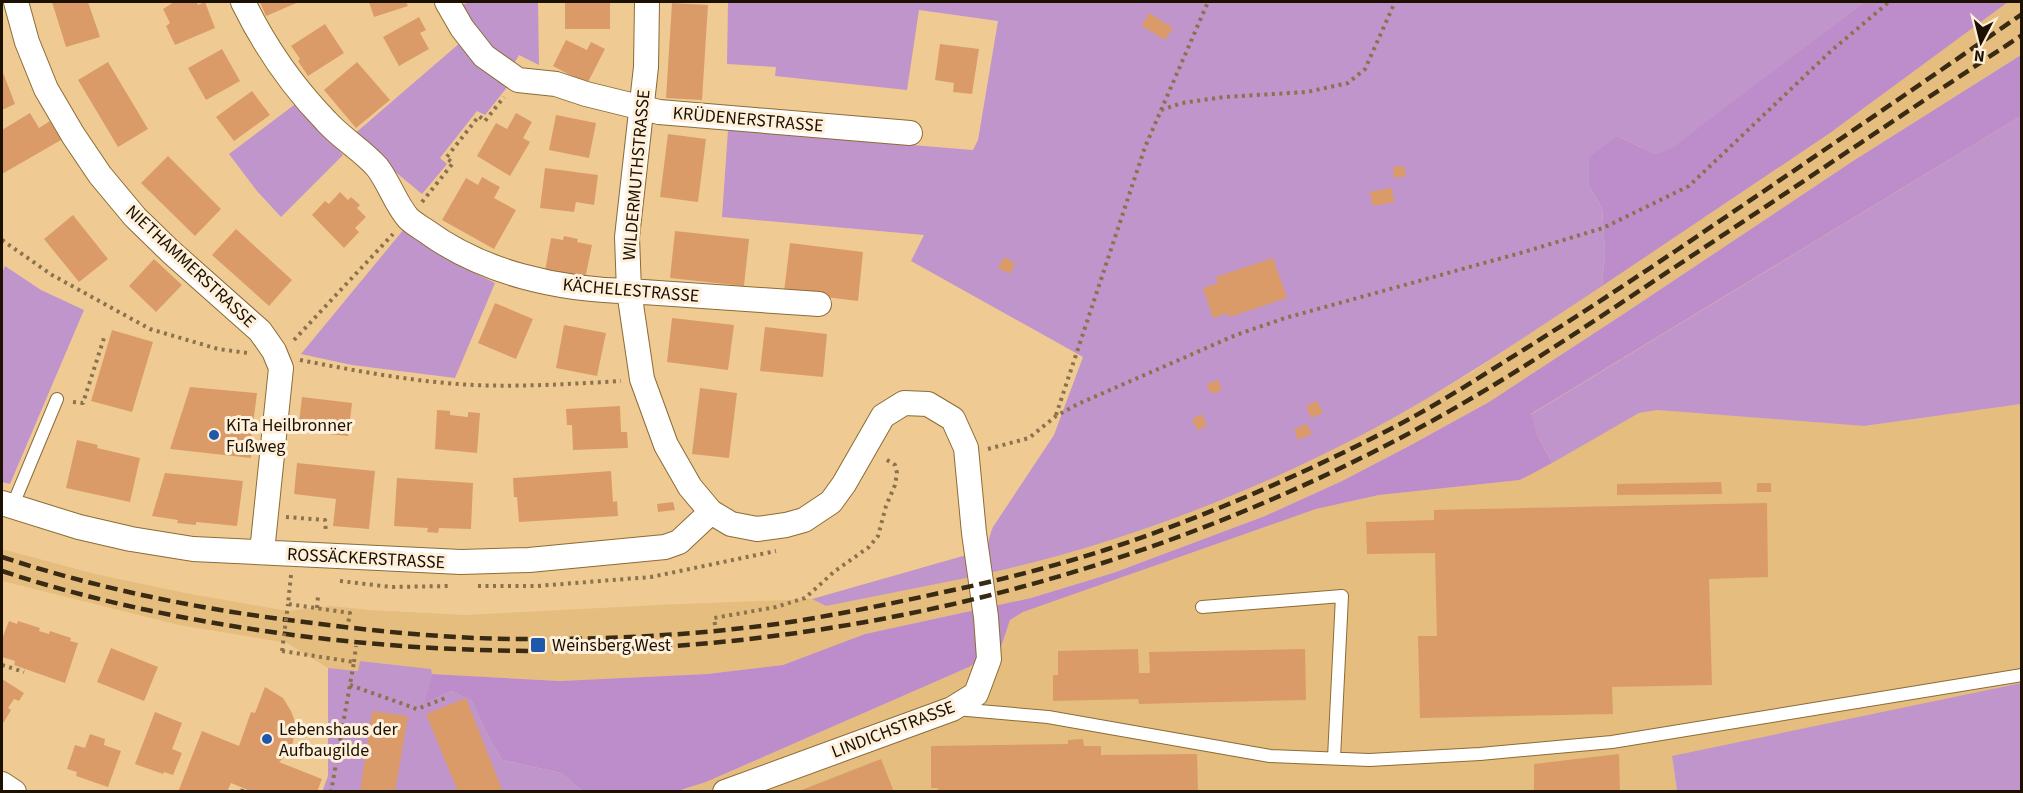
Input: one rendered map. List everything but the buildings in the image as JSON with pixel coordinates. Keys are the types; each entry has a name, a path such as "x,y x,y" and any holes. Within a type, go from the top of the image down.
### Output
{"street":[{"name":"NIETHAMMERSTRASSE","path":"16,2 27,42 46,89 72,135 100,175 135,217 260,331 274,351 281,368 262,552"},
{"name":"KÄCHELESTRASSE","path":"243,2 288,77 326,122 377,168 408,218 446,246 500,269 553,283 598,290 819,304"},
{"name":"KRÜDENERSTRASSE","path":"447,2 462,28 484,56 518,80 556,84 585,94 659,112 910,133"},
{"name":"WILDERMUTHSTRASSE","path":"647,2 646,66 627,237 629,291 642,379 666,445 690,487 711,512 731,524 757,529 804,520 831,502 844,484 883,416 904,403 928,404 953,419 966,448 979,572"},
{"name":"ROSSÄCKERSTRASSE","path":"7,505 79,527 131,539 193,549 461,562 529,560 665,547 679,542 711,512"},
{"name":"LINDICHSTRASSE","path":"725,792 952,709 976,694 988,659 986,617 979,572"},
{"path":"2,784 14,792"}],"lane":[{"name":"ROSSÄCKERSTRASSE","path":"7,505 57,399"},
{"path":"1202,607 1342,596 1334,758"},
{"path":"952,709 1048,717 1269,756 1380,760 1612,742 2022,675"}],"path":[{"path":"1056,416 1145,147 1208,2"},
{"path":"1161,110 1182,103 1224,97 1307,92 1348,83 1365,69 1395,2"},
{"path":"967,455 1029,438 1056,416 1236,336 1285,318 1603,228 1689,186 1831,51 1889,2"},
{"path":"2,240 52,275 150,329 218,349 379,375 471,385 549,386 642,379"},
{"path":"57,399 83,404 104,338"},
{"path":"716,625 714,618 776,608 805,598 835,571 869,547 878,536 886,506 895,485 897,473 895,465 886,460"},
{"path":"266,515 325,520 325,533 337,534"},
{"path":"290,582 282,651 354,662"},
{"path":"317,608 318,596"},
{"path":"288,604 350,613 348,624"},
{"path":"332,792 356,646"},
{"path":"2,665 24,672"},
{"path":"350,685 417,709 448,697"}],"shaded area":[{"path":"471,2 538,2 539,65 519,55 512,67 488,49 461,5"},
{"path":"728,2 1864,2 1671,150 1655,154 1617,136 1589,186 1602,208 1605,254 1602,286 1525,337 1395,417 1249,489 1094,545 989,573 988,550 993,527 1054,435 1083,357 911,261 924,235 722,217 728,130 973,150 978,140 998,21 919,10 907,90 775,76 776,67 727,64"},
{"path":"1864,2 2008,2 1830,133 1602,286 1605,254 1602,208 1589,186 1589,157 1617,136 1655,154 1671,149"},
{"path":"2008,2 2021,2 2021,55 1853,161 1489,402 1342,481 1265,516 1113,573 1031,598 865,634 783,665 707,674 560,681 432,674 430,669 360,661 359,671 328,668 287,643 179,625 2,581 2,549 95,574 288,611 331,606 464,615 812,599 826,606 1020,566 1173,517 1251,486 1325,453 1394,417 1469,374 1830,133"},
{"path":"461,42 508,86 485,115 477,111 440,158 447,164 422,194 352,136"},
{"path":"2021,55 2021,116 1531,414 1537,434 1552,463 1520,480 1379,495 1316,509 1023,612 1010,620 1001,647 969,667 706,782 678,791 582,791 561,773 502,760 471,700 451,691 424,704 432,674 560,681 707,674 783,665 865,634 1031,598 1113,573 1265,516 1342,481 1489,402 1853,161"},
{"path":"298,102 343,155 281,217 257,191 229,154"},
{"path":"2021,116 2021,404 1864,426 1657,410 1639,413 1552,463 1530,415"},
{"path":"404,229 462,267 495,283 455,378 352,365 301,354"},
{"path":"5,266 41,290 84,310 10,484 2,482 2,273"},
{"path":"2021,404 2021,683 1672,757 1677,791 678,792 706,782 969,667 1001,647 1010,620 1023,612 1316,509 1379,495 1520,480 1639,413 1657,410 1864,426"},
{"path":"970,554 971,577 826,606 812,599"},
{"path":"360,661 431,669 432,674 425,703 451,691 471,700 502,760 561,773 582,791 322,792 328,776 328,668 358,671"},
{"path":"2021,683 2021,791 1677,791 1672,756"}],"railway":[{"path":"2,557 78,580 195,606 399,633 514,639 664,635 784,623 897,602 1042,569 1142,537 1254,494 1327,461 1429,408 1638,276 2022,14"},
{"path":"2,571 112,602 226,625 301,636 444,649 587,650 729,641 869,621 1007,591 1143,550 1276,498 1441,416 1576,333 2022,35"}],"place":[{"name":"KiTa Heilbronner Fußweg","path":"214,435"},
{"name":"Weinsberg West","path":"538,645"},
{"name":"Lebenshaus der Aufbaugilde","path":"267,739"}]}
